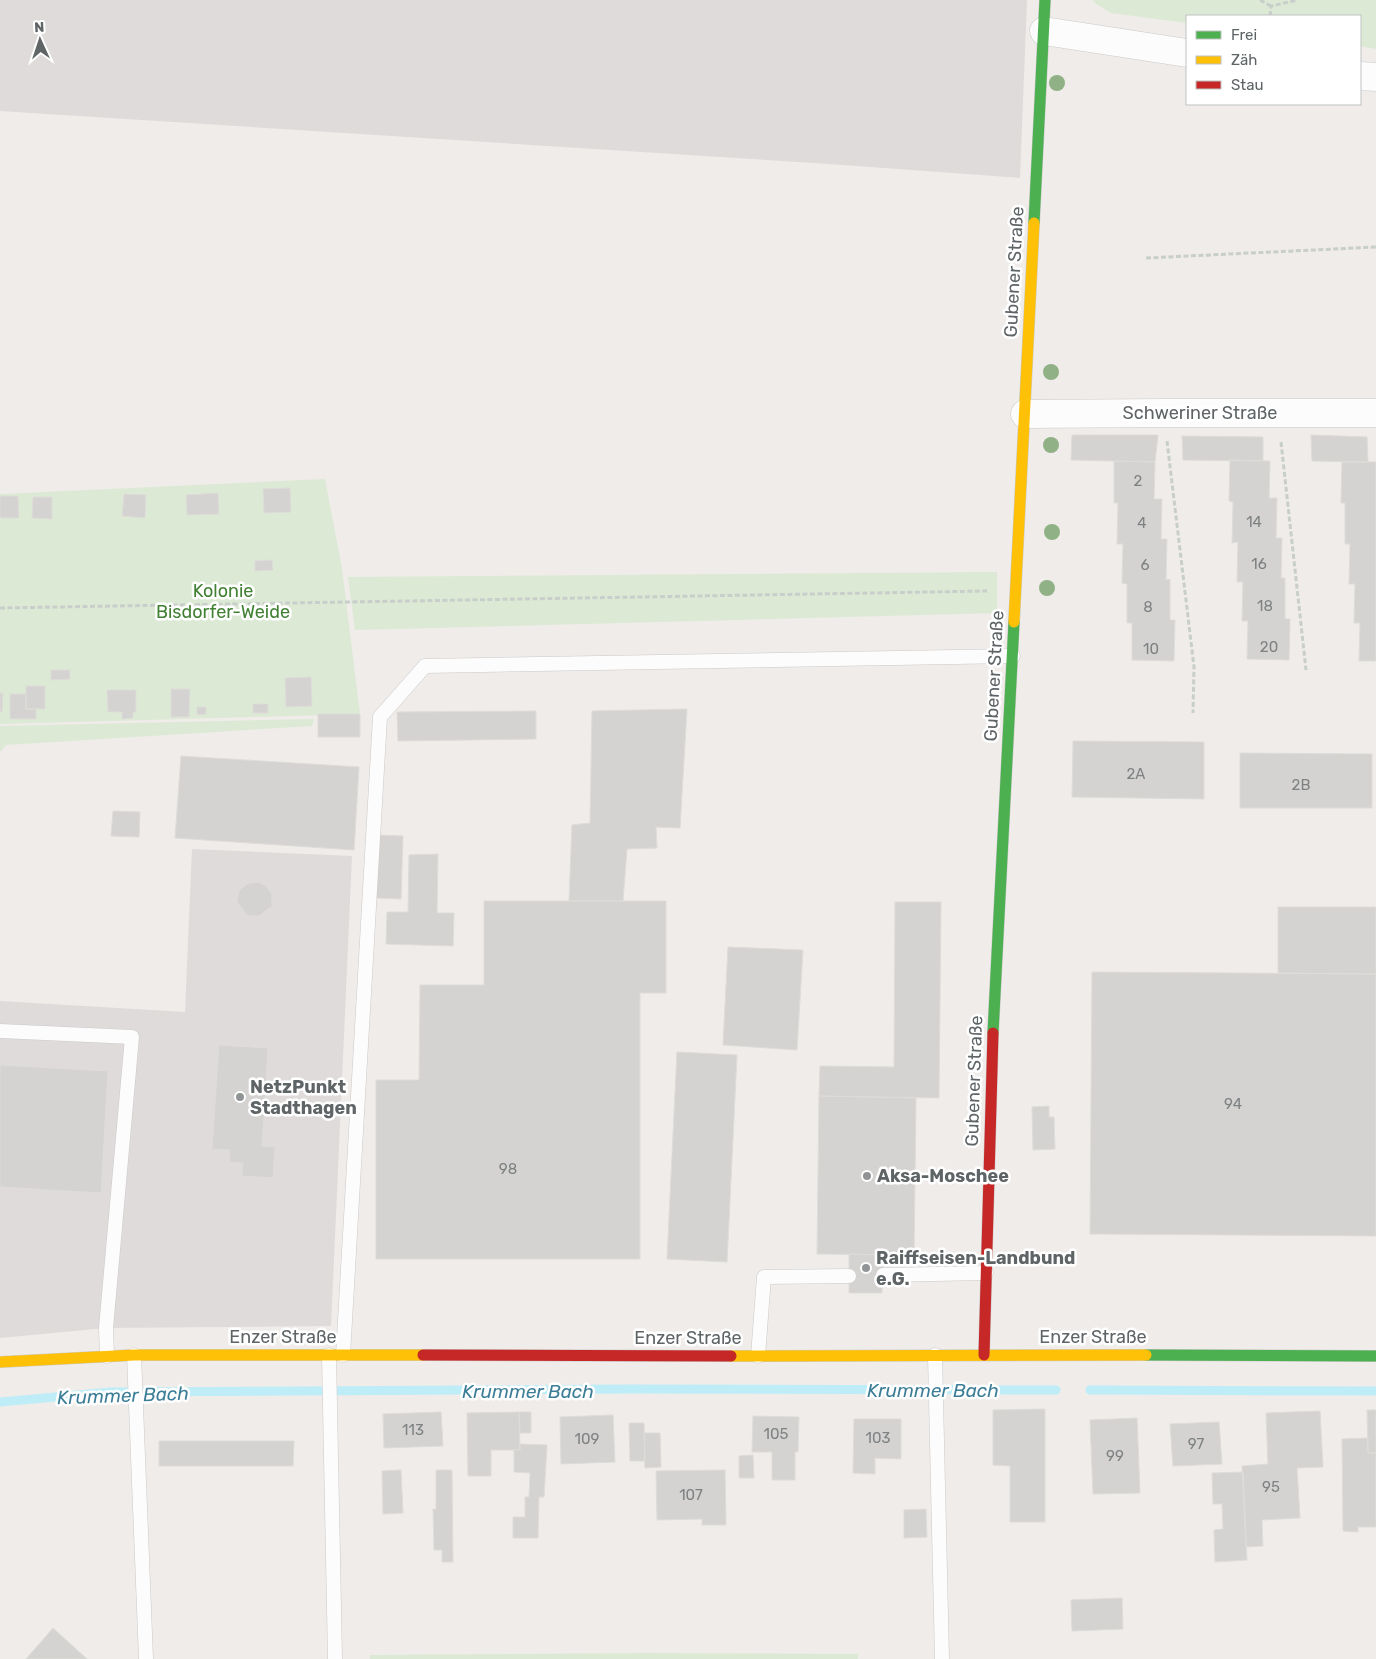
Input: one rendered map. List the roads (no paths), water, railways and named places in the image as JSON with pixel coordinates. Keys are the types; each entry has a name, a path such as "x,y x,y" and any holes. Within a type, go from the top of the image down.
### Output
{"street":[{"name":"Gubener Straße","path":"984,1355 991,1074 1045,0"},
{"path":"1044,31 1186,53"},
{"path":"1361,76 1376,77"},
{"name":"Schweriner Straße","path":"1024,414 1164,412 1376,413"},
{"name":"Enzer Straße","path":"0,1362 134,1355 1376,1356"}],"lane":[{"path":"334,1659 329,1380 336,1355 380,717 425,666 1012,656"},
{"path":"0,1031 132,1037 106,1328 106,1356"},
{"path":"882,1275 986,1273"},
{"path":"758,1356 764,1278 849,1276"},
{"path":"134,1355 146,1659"},
{"path":"935,1355 942,1659"}],"waterway":[{"name":"Krummer Bach","path":"0,1402 111,1392 630,1389 1056,1390"},
{"name":"Krummer Bach","path":"1090,1390 1376,1391"}],"place":[{"name":"NetzPunkt Stadthagen","path":"240,1097"},
{"name":"Aksa-Moschee","path":"867,1176"},
{"name":"Raiffseisen-Landbund e.G.","path":"866,1268"}],"park label":[{"name":"Kolonie Bisdorfer-Weide","path":"223,601"}]}
